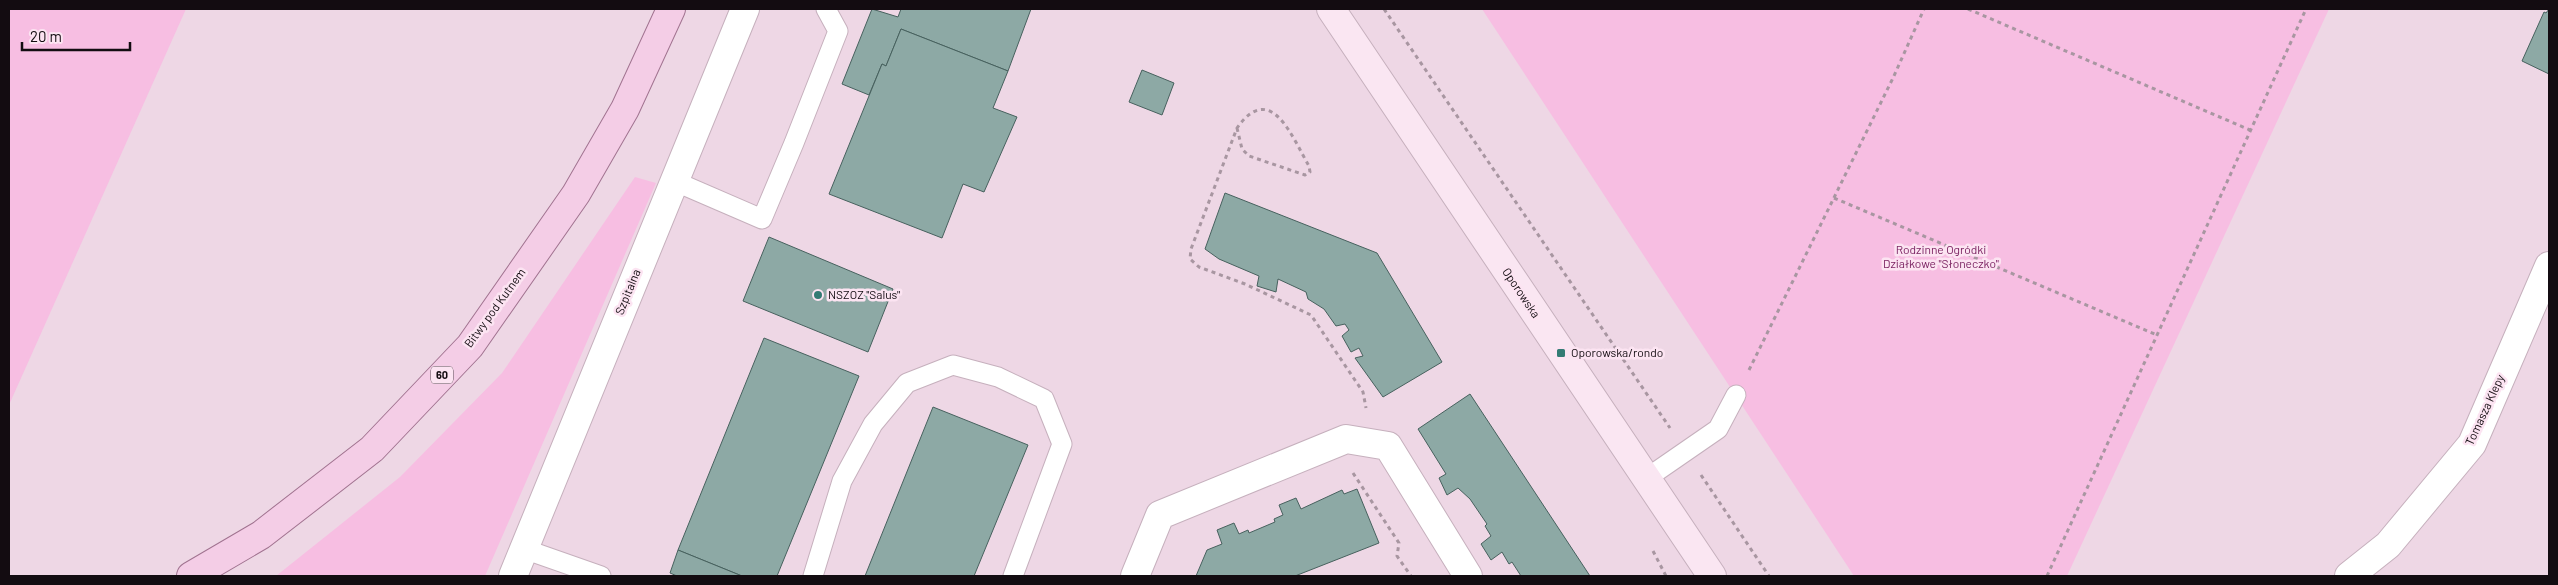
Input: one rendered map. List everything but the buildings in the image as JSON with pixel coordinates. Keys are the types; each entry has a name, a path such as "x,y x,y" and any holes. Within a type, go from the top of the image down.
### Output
{"main road":[{"name":"Bitwy pod Kutnem","path":"191,576 260,535 372,449 470,346 576,194 625,108 671,9"}],"street":[{"name":"Szpitalna","path":"513,576 745,9"},
{"name":"Oporowska","path":"1331,9 1712,576"},
{"name":"Tomasza Klepy","path":"2349,576 2388,545 2472,444 2549,266"},
{"path":"1135,576 1160,516 1346,439 1388,446 1468,576"}],"lane":[{"path":"674,181 762,218 794,143 838,30 826,9"},
{"path":"813,576 842,481 873,424 907,383 953,365 998,377 1044,399 1062,444 1013,576"},
{"path":"1647,478 1718,429 1736,395"},
{"path":"524,549 601,576"}],"path":[{"path":"1384,9 1768,576"},
{"path":"1736,395 1893,78 1924,9"},
{"path":"1968,9 2251,130"},
{"path":"2047,576 2306,9"},
{"path":"1237,128 1242,149 1249,156 1304,175 1310,172 1309,166 1281,119 1273,111 1259,109 1247,114 1237,128 1191,249 1190,259 1199,267 1245,284 1311,315 1363,392 1363,403 1369,414"},
{"path":"1834,198 2157,335"},
{"path":"1346,468 1352,472 1399,543 1397,556 1410,576"}],"green space":[{"path":"9,9 186,9 9,405"},
{"name":"Rodzinne Ogródki Działkowe \"Słoneczko\"","path":"1482,9 2329,9 2067,576 1854,576"},
{"path":"635,177 656,183 485,576 276,576 400,477 502,373"}],"place":[{"name":"NSZOZ \"Salus\"","path":"818,295"},
{"name":"Oporowska/rondo","path":"1561,353"}]}
